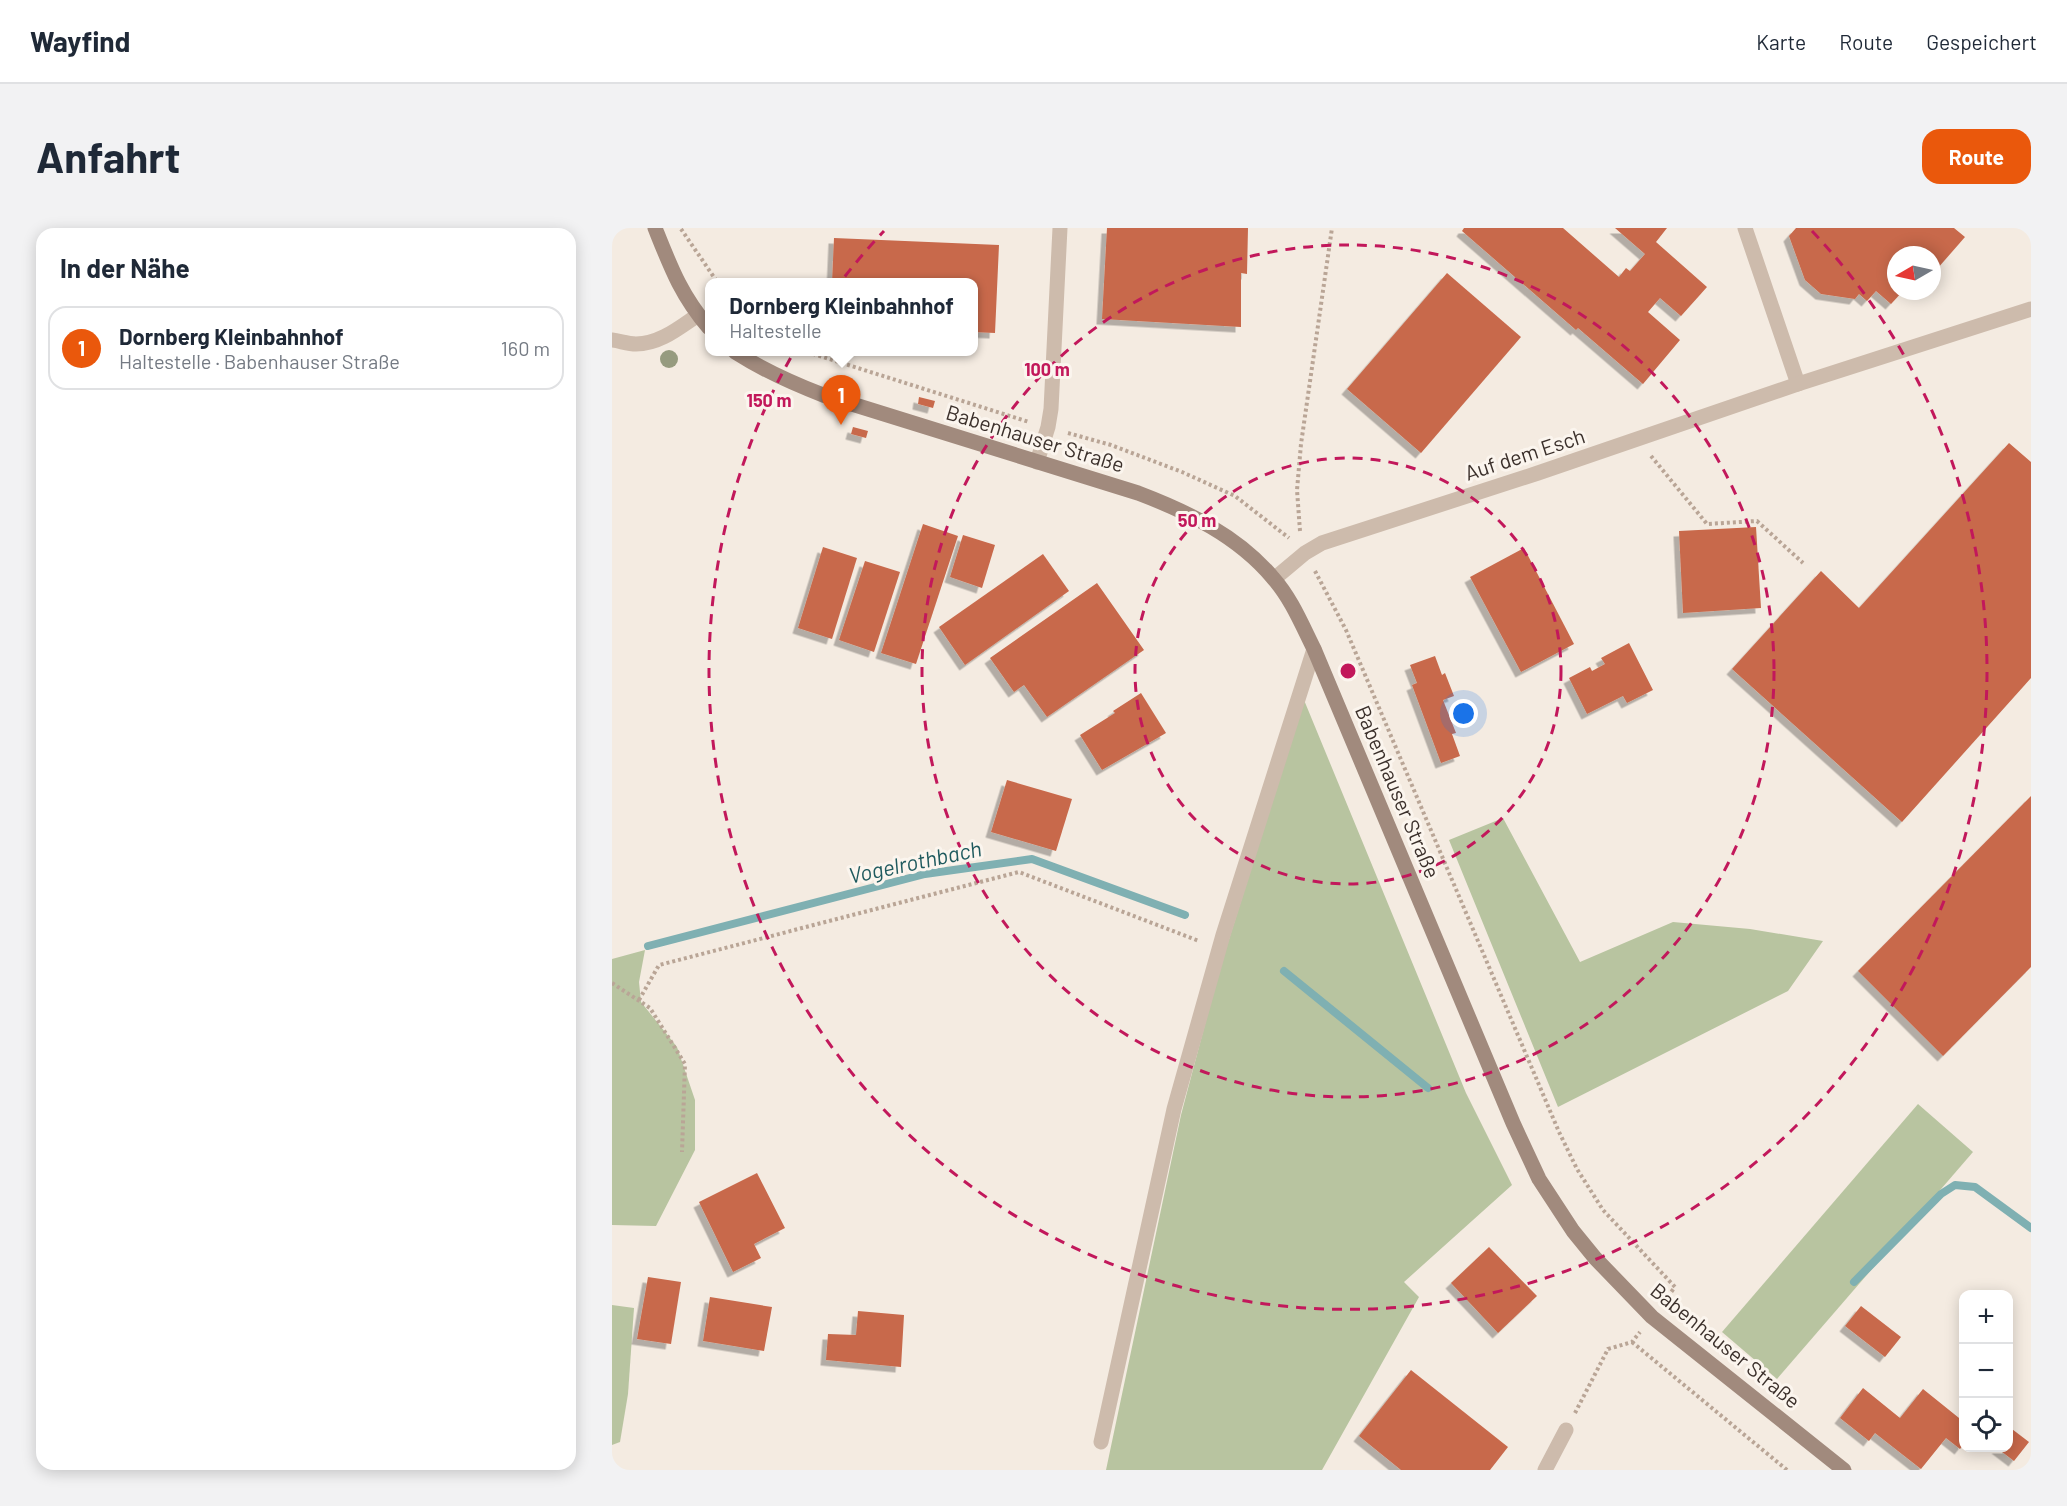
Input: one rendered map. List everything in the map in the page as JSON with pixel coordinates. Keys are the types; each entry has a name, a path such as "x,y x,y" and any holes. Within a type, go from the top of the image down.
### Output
{"main road":[{"path":"656,228 684,297 705,323"},
{"name":"Babenhauser Straße","path":"742,356 758,367 790,383 823,395 1138,493 1198,519 1251,555 1274,579 1299,617 1314,649 1513,1123 1539,1179 1556,1206 1595,1258 1652,1317 1844,1470"}],"street":[{"path":"1037,462 1048,428 1051,409 1060,228"},
{"path":"1745,228 1798,384"},
{"name":"Auf dem Esch","path":"1274,579 1305,553 1341,537 1798,384 2031,309"},
{"path":"612,340 636,344 651,342 664,337 698,315"},
{"path":"1101,1442 1174,1109 1219,948 1314,649"},
{"path":"1545,1470 1566,1430"}],"path":[{"path":"681,228 715,278"},
{"path":"1332,228 1301,444 1297,490 1298,525 1305,553 1346,630 1559,1132 1577,1169 1603,1210 1675,1287"},
{"path":"1637,439 1707,525 1757,521 1803,563"},
{"path":"639,1000 659,965 1019,872 1219,948"},
{"path":"612,983 650,1008 685,1064 682,1152"},
{"path":"1566,1430 1608,1349 1632,1342 1787,1470"}],"green space":[{"path":"1304,700 1466,1093 1512,1185 1404,1282 1419,1297 1322,1470 1106,1470 1181,1115 1219,971"},
{"path":"1503,818 1580,962 1673,922 1750,929 1823,941 1788,991 1558,1107 1449,840"},
{"path":"645,950 639,982 641,1002 677,1047 695,1100 695,1150 656,1226 612,1225 612,959"},
{"path":"1918,1104 1973,1152 1777,1379 1722,1332"},
{"path":"612,1305 634,1308 628,1394 620,1442 612,1445"}],"building":[{"path":"1107,228 1248,228 1247,274 1241,273 1241,327 1102,319"},
{"path":"1464,228 1563,228 1619,277 1626,268 1630,271 1645,254 1615,228 1667,228 1656,242 1707,287 1681,316 1660,298 1648,312 1680,340 1643,384 1578,328 1576,330 1462,231"},
{"path":"1796,228 1954,228 1965,237 1941,264 1941,246 1887,246 1887,300 1895,300 1891,304 1876,291 1867,301 1859,294 1855,299 1821,294 1805,280 1789,236"},
{"path":"834,238 999,245 995,333 978,332 978,278 832,278"},
{"path":"1447,273 1521,337 1421,453 1347,389"},
{"path":"919,397 935,401 933,408 918,404"},
{"path":"853,427 868,431 866,438 851,434"},
{"path":"2009,443 2031,462 2031,678 1902,822 1732,669 1821,571 1859,608"},
{"path":"923,524 958,536 916,664 881,653"},
{"path":"1756,527 1761,608 1683,613 1679,531"},
{"path":"963,535 995,545 982,588 950,577"},
{"path":"823,547 857,558 832,639 798,628"},
{"path":"1524,548 1574,644 1521,672 1470,577"},
{"path":"1043,554 1069,591 965,665 939,627"},
{"path":"865,561 900,572 874,652 839,640"},
{"path":"1097,583 1144,650 1047,717 1024,685 1014,692 990,658"},
{"path":"1629,643 1653,690 1627,703 1623,696 1587,714 1569,678 1590,667 1592,671 1605,664 1601,658"},
{"path":"1435,656 1442,675 1445,673 1454,696 1443,700 1456,733 1452,734 1460,756 1441,763 1412,685 1417,683 1410,665"},
{"path":"1141,693 1166,733 1102,770 1080,735"},
{"path":"1007,780 1072,799 1056,851 991,832"},
{"path":"2031,796 2031,967 1943,1056 1858,971"},
{"path":"757,1173 785,1228 754,1244 761,1258 733,1272 699,1202"},
{"path":"1489,1247 1537,1296 1498,1333 1451,1283"},
{"path":"648,1277 681,1282 671,1344 637,1339"},
{"path":"710,1297 772,1307 764,1351 703,1341"},
{"path":"1861,1306 1901,1337 1885,1357 1845,1326"},
{"path":"858,1311 904,1315 901,1367 826,1360 828,1334 856,1335"},
{"path":"1411,1370 1508,1447 1490,1470 1401,1470 1359,1436"},
{"path":"1863,1388 1900,1418 1923,1389 1959,1418 1959,1448 1946,1438 1921,1469 1875,1433 1869,1441 1840,1418"},
{"path":"2013,1430 2029,1442 2014,1461 2002,1452 2013,1452"}],"waterway":[{"name":"Vogelrothbach","path":"648,946 925,874 1032,859 1185,915"},
{"name":"Vogelrothbach","path":"1284,971 1428,1088"},
{"name":"Vogelrothbach","path":"1854,1282 1941,1194 1955,1185 1975,1187 2031,1228"}],"place":[{"name":"Dornberg Kleinbahnhof","path":"841,425"}]}
